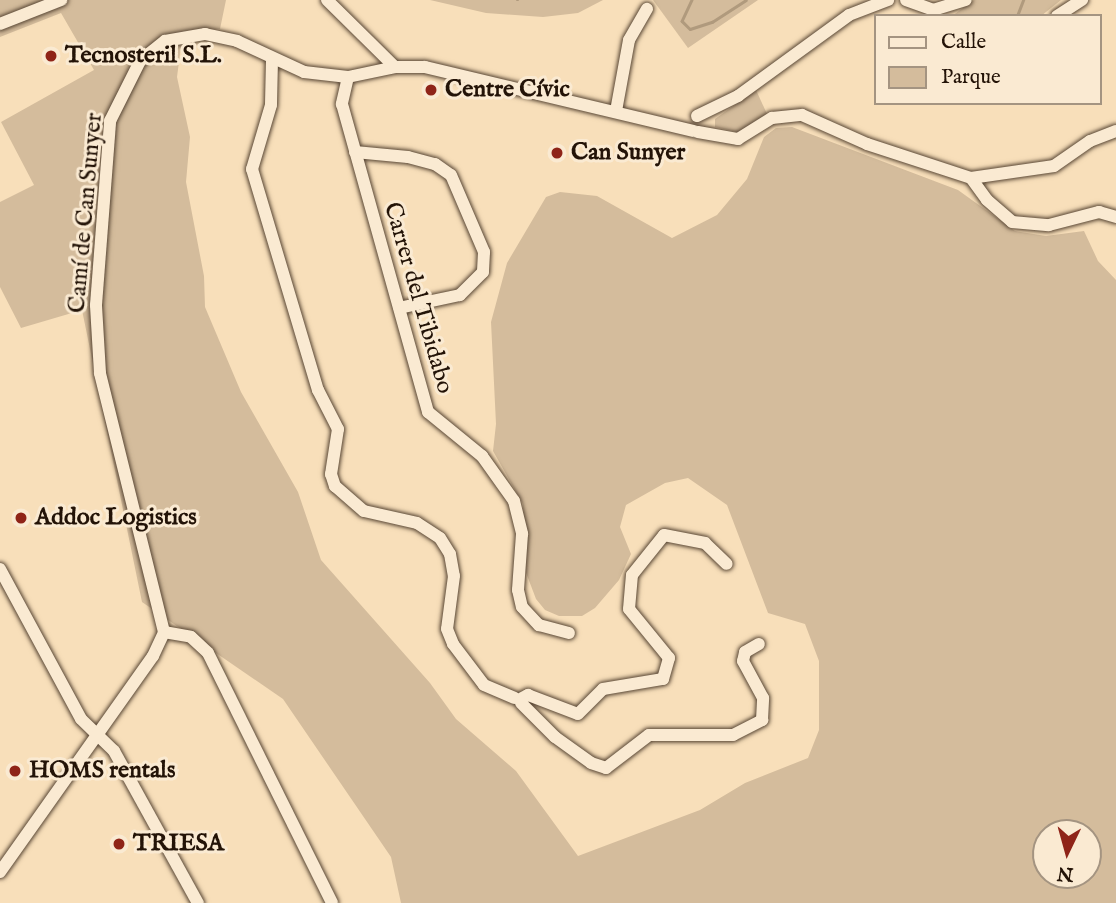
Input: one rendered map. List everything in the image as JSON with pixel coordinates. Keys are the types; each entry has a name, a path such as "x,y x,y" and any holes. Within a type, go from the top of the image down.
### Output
{"street":[{"path":"0,24 61,0"},
{"path":"327,0 396,67"},
{"path":"697,124 849,15 888,0"},
{"path":"906,0 934,13 966,0"},
{"path":"1060,14 1082,0"},
{"path":"616,111 629,40 648,9"},
{"name":"Camí de Can Sunyer","path":"164,632 100,373 97,268 115,105 141,61 165,41 186,35 237,41 272,60"},
{"path":"759,644 745,652 743,661 763,698 762,720 733,735 649,735 606,768 591,763 555,737 519,700 484,685 453,644 447,629 454,576 440,538 417,523 364,511 335,486 331,474 338,429 318,390 252,169 271,105 272,60 304,72 348,77 396,67 425,67 667,122 697,124 720,136 738,139 772,118 802,116 888,152 971,178 1054,166 1090,141 1116,131"},
{"name":"Carrer del Tibidabo","path":"348,77 342,104 428,412 482,456 514,501 522,534 518,590 522,607 539,625 569,633"},
{"path":"355,152 408,157 435,164 452,176 484,252 482,272 460,295 398,308"},
{"path":"971,178 1012,222 1049,225 1098,212 1116,217"},
{"path":"519,700 528,695 578,714 603,690 663,679 669,658 629,609 632,575 664,535 705,543 727,564"},
{"path":"0,569 81,719 114,751 198,903"},
{"path":"0,872 153,656 164,632 191,636 208,653 332,903"}],"green space":[{"path":"0,0 226,0 220,29 183,31 177,77 190,137 186,182 204,276 205,307 241,392 298,492 321,560 430,683 456,719 516,771 578,856 700,810 745,783 808,758 819,730 819,661 805,624 768,613 727,505 688,478 665,483 626,505 620,527 631,554 619,580 595,608 582,616 559,616 545,610 536,599 525,570 523,504 493,451 496,424 491,322 507,263 546,197 560,192 597,196 672,238 717,215 747,179 764,137 776,128 792,127 958,190 1015,231 1046,236 1084,231 1098,261 1116,280 1116,903 401,903 391,857 283,699 142,602 82,310 21,328 0,287 0,202 34,185 1,122 94,70 61,13 0,37"},
{"path":"430,0 603,0 578,13 543,17 486,13"},
{"path":"653,0 758,0 688,48"},
{"path":"974,0 1061,0 1044,14 955,14"},
{"path":"756,90 767,114 742,133 715,127 715,119"}],"waterway":[{"path":"692,0 682,21 690,29 712,22 746,0"},
{"path":"1018,14 1023,0"}],"place":[{"name":"Tecnosteril S.L.","path":"51,56"},
{"name":"Centre Cívic","path":"431,90"},
{"name":"Can Sunyer","path":"557,153"},
{"name":"Addoc Logistics","path":"21,518"},
{"name":"HOMS rentals","path":"15,771"},
{"name":"TRIESA","path":"119,844"}]}
